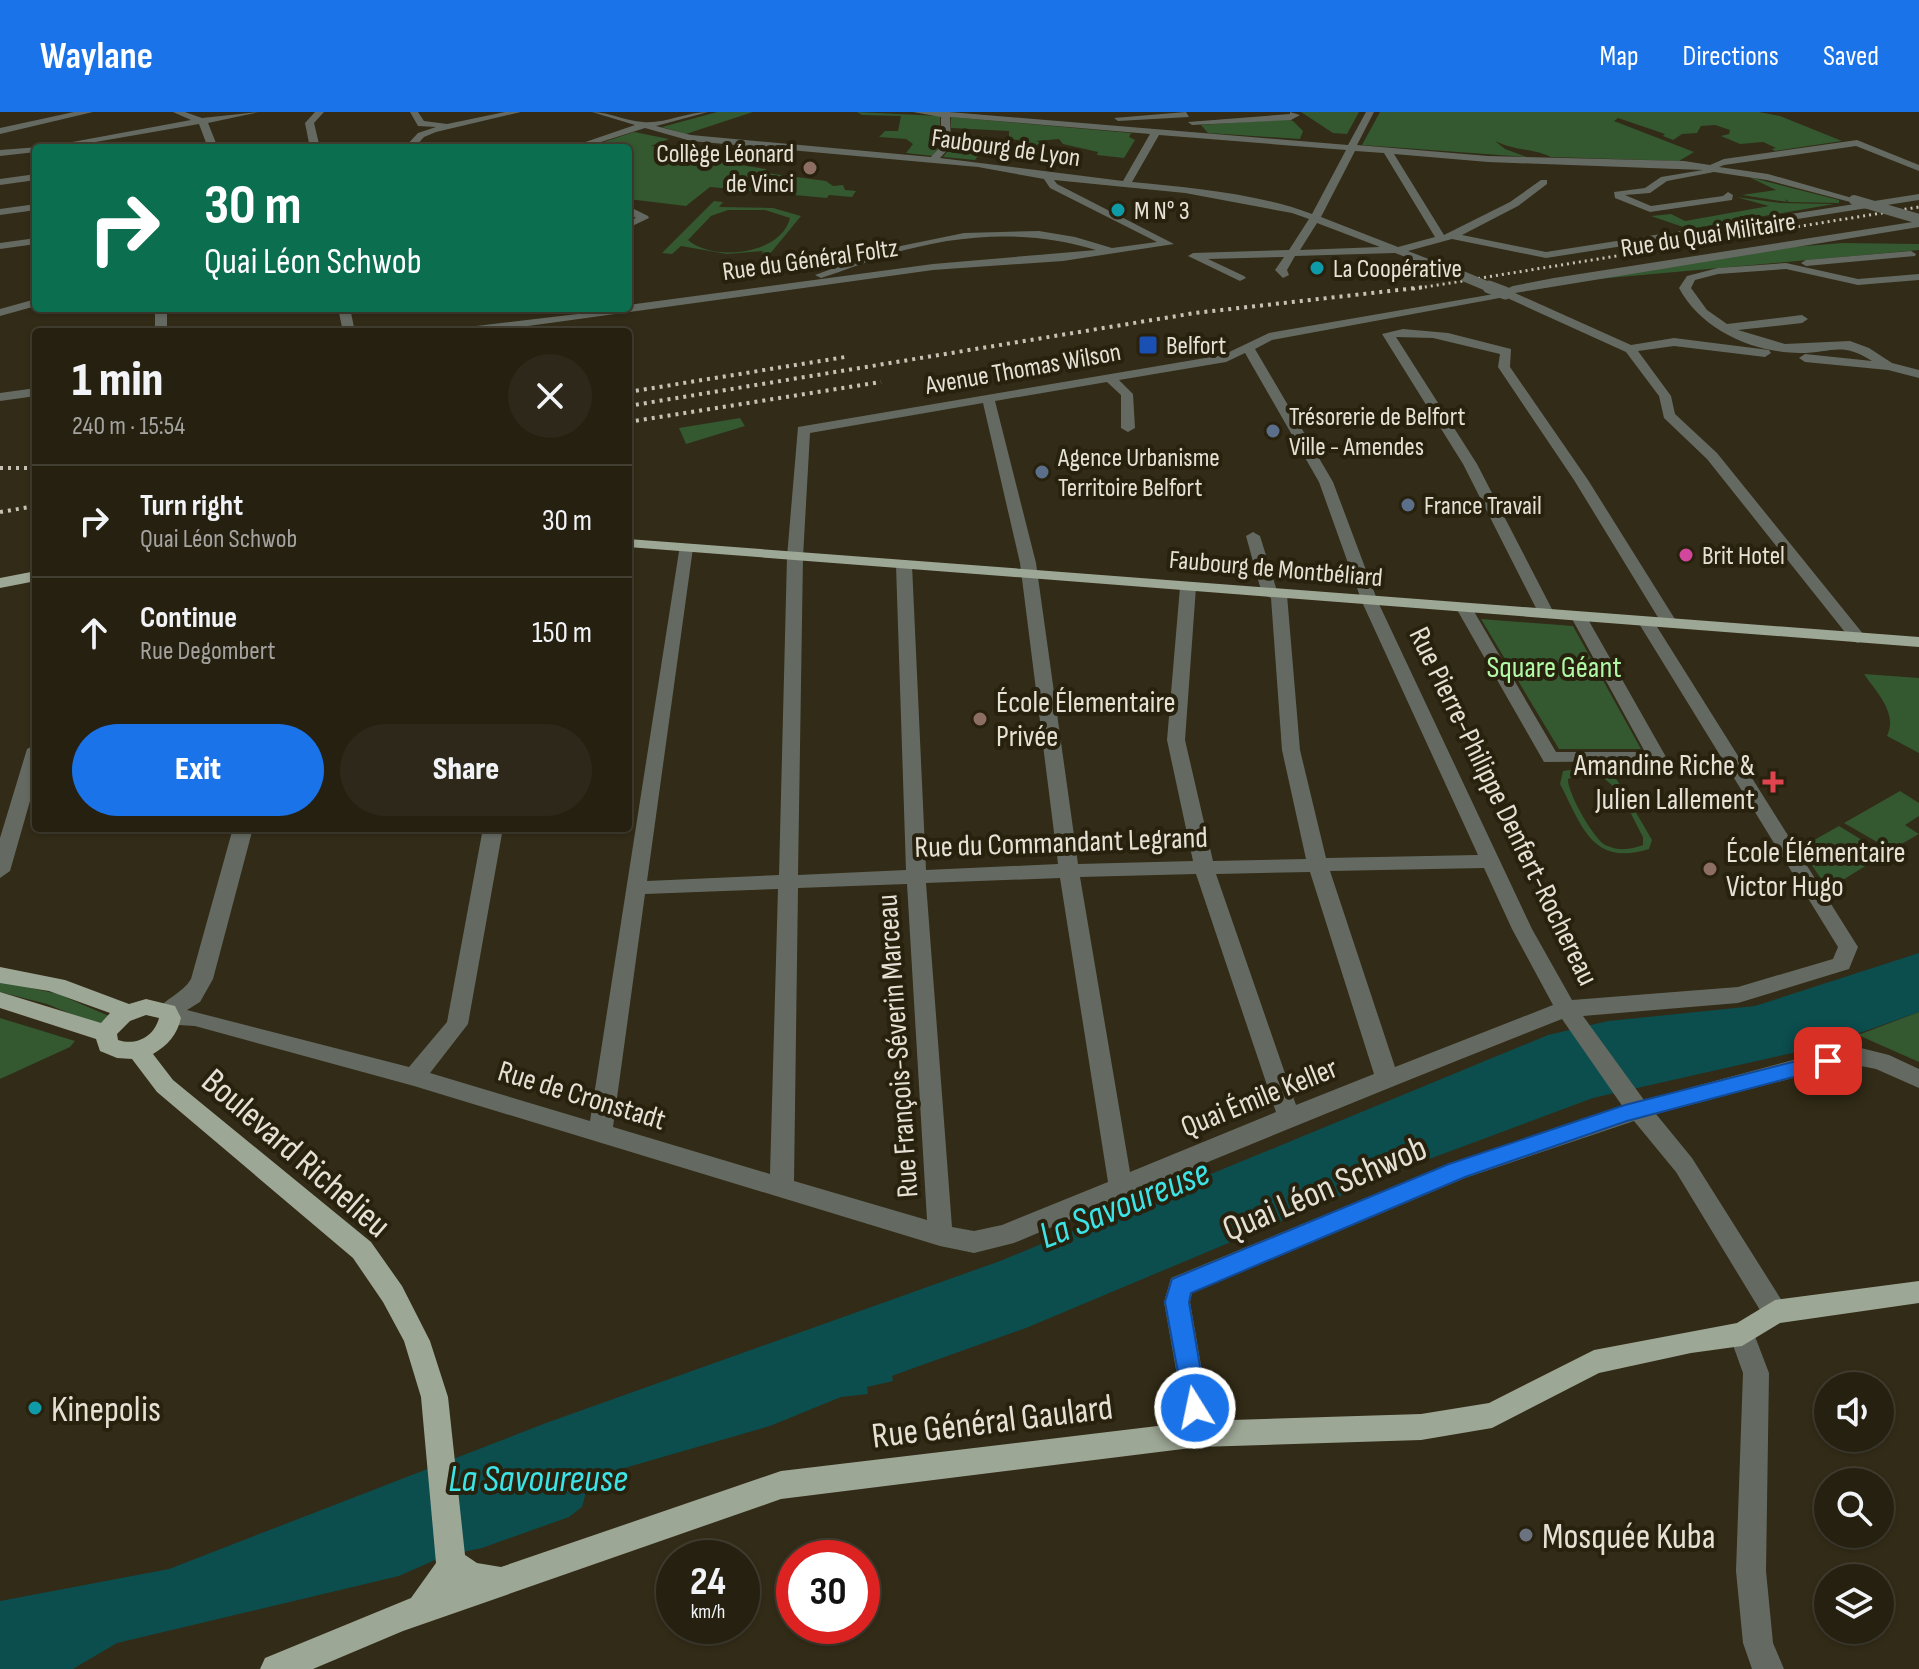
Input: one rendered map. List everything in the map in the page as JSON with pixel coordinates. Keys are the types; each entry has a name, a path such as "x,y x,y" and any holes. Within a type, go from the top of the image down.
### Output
{"main road":[{"name":"Faubourg de Montbéliard","path":"632,543 1919,642"},
{"path":"0,583 32,577"},
{"path":"0,975 42,981 127,1012"},
{"path":"0,1000 106,1034"},
{"path":"146,1007 169,1015 166,1033 149,1046 138,1050 113,1049 108,1045 106,1034 113,1022 127,1012 146,1007"},
{"name":"Boulevard Richelieu","path":"138,1050 165,1086 362,1250 386,1282 412,1328 430,1376 450,1560"},
{"path":"1775,1312 1919,1292"},
{"name":"Rue Général Gaulard","path":"276,1669 421,1610 781,1485 1199,1434 1421,1427 1492,1415 1594,1362 1691,1341 1742,1334 1775,1312"},
{"path":"421,1610 443,1582 450,1560 484,1581 503,1581"}],"street":[{"path":"0,131 89,112"},
{"path":"177,112 203,122 211,144"},
{"path":"74,144 255,112"},
{"path":"314,144 309,123 320,112"},
{"path":"414,112 421,124 451,125"},
{"path":"413,144 421,135 451,125 517,112"},
{"name":"Faubourg de Lyon","path":"596,112 683,137 741,145 934,159 1048,177 1200,192 1316,216 1505,293 1630,349"},
{"path":"586,144 642,126 704,112"},
{"path":"917,112 1094,119 1291,117 1296,115 1294,112"},
{"path":"1283,275 1281,270 1316,216 1370,112"},
{"path":"934,159 946,146 945,114"},
{"path":"1188,116 1203,136"},
{"path":"62,119 88,142 96,144"},
{"path":"1094,119 1156,132 1488,159 1713,167 1768,177 1854,200 1919,224"},
{"path":"1126,184 1156,132"},
{"path":"1684,175 1728,195 1728,198 1650,209 1619,196 1619,192 1647,191 1664,179 1684,175 1708,172 1724,162 1857,143 1919,168"},
{"path":"0,153 32,149"},
{"path":"1387,151 1446,238 1546,255 1919,197"},
{"path":"1048,177 1053,186 1240,278"},
{"path":"0,182 32,178"},
{"path":"1193,256 1399,250 1446,238 1514,204 1544,182"},
{"path":"0,212 32,208"},
{"path":"632,211 644,218 632,223"},
{"name":"Rue du Quai Militaire","path":"1247,346 1495,303 1505,293 1554,281 1767,247 1846,240 1919,224"},
{"path":"787,287 890,250 956,236 1056,236 1113,252"},
{"path":"0,246 32,242"},
{"name":"Rue du Général Foltz","path":"632,308 933,267 1025,262 1169,244"},
{"path":"1888,366 1856,346 1800,350 1779,347 1725,328 1700,312 1689,299 1685,288 1691,278 1718,271 1911,254"},
{"path":"1786,266 1858,282 1919,277"},
{"path":"0,313 32,303"},
{"path":"550,312 558,318"},
{"name":"Rue du Général Foltz","path":"487,328 602,312"},
{"path":"1725,328 1802,319"},
{"path":"1547,615 1470,464 1388,334 1415,331 1507,352 1504,367 1572,465 1670,624"},
{"path":"1858,638 1712,456 1669,415 1665,396 1630,349 1674,342 1888,366 1919,374"},
{"name":"Avenue Thomas Wilson","path":"795,557 803,430 1226,358 1247,346"},
{"name":"Rue Pierre-Philippe Denfert-Rochereau","path":"1247,346 1326,482 1370,602 1522,929 1571,1017 1707,1200 1775,1312"},
{"path":"1110,378 1127,394 1128,428"},
{"path":"0,397 32,393"},
{"path":"988,399 1029,573 1069,871 1121,1188"},
{"path":"1253,536 1274,594 1291,750 1317,863 1388,1081"},
{"path":"600,1134 634,888 637,802 685,548"},
{"path":"782,1187 795,557"},
{"name":"Rue François-Séverin Marceau","path":"904,565 916,876 940,1235"},
{"path":"1188,587 1176,740 1204,867 1289,1117"},
{"path":"1464,608 1550,758 1657,757 1579,617"},
{"name":"Quai Émile Keller","path":"974,1242 1005,1235 1289,1117 1571,1017 1738,995 1842,964 1848,947 1646,622"},
{"path":"0,871 32,763"},
{"path":"169,1015 192,996 202,979 242,832"},
{"path":"414,1077 457,1024 492,832"},
{"name":"Rue du Commandant Legrand","path":"634,888 1317,863 1490,861"},
{"name":"Rue de Cronstadt","path":"169,1015 195,1018 414,1077 940,1235 974,1242"},
{"path":"1632,1102 1861,1057 1881,1061 1919,1079"},
{"name":"Quai Léon Schwob","path":"1199,1434 1177,1302 1180,1286 1632,1102"},
{"path":"1742,1334 1756,1373 1751,1571 1758,1643 1768,1669"}],"green space":[{"path":"717,112 753,112 686,134 662,127"},
{"path":"857,112 940,116 940,146 933,156 906,153 913,144 906,139 879,137 885,131 898,131 901,116 862,115"},
{"path":"1301,112 1359,112 1347,134 1333,133"},
{"path":"1380,112 1759,112 1780,116 1842,141 1775,151 1772,149 1776,148 1763,142 1740,144 1721,136 1729,134 1730,130 1715,125 1701,126 1697,133 1682,134 1673,140 1663,136 1665,134 1618,118 1614,121 1694,152 1679,161 1551,157 1495,141 1505,149 1527,157 1362,145"},
{"path":"951,117 1131,133 1129,137 1135,140 1124,158 1097,155 1098,152 1063,144 1059,139 1036,141 1041,143 1023,151 1019,140 1009,139 1009,131 951,128"},
{"path":"1287,119 1303,131 1300,139 1208,133 1201,125"},
{"path":"634,132 669,139 651,146 707,152 695,160 707,162 722,156 719,159 726,160 723,162 766,169 767,173 826,181 833,186 843,185 845,190 856,191 852,197 829,195 827,198 710,187 686,206 632,199 632,144 598,144"},
{"path":"951,135 983,136 983,149 975,160 943,157 951,147"},
{"path":"1749,177 1839,200 1839,203 1789,202 1785,199 1787,202 1742,195 1776,190"},
{"path":"1736,197 1780,203 1834,204 1689,229 1651,216 1671,214 1685,221 1769,206"},
{"path":"714,201 723,202 719,207 773,208 801,216 769,255 762,254 763,251 727,254 681,246 672,254 662,253","holes":["728,210 765,210 790,218 774,240 760,247 745,251 713,251 688,240 711,216"]},
{"path":"1843,243 1919,244 1919,250 1587,280 1780,248"},
{"path":"740,418 745,426 686,444 679,428"},
{"name":"Square Géant","path":"1481,619 1573,626 1641,749 1559,749"},
{"path":"1864,674 1919,678 1919,753 1887,736 1890,728 1888,711"},
{"path":"1563,771 1606,771 1617,780 1652,840 1649,849 1614,852 1591,839 1560,784","holes":["1585,772 1606,780 1621,796 1643,837 1643,845 1624,849 1610,847 1600,841 1588,824 1576,804 1568,779"]},
{"path":"1900,791 1919,803 1919,816 1905,825 1919,834 1891,850 1844,823"},
{"path":"1839,826 1885,854 1828,889 1800,848"},
{"path":"0,981 58,994 109,1016 107,1022 98,1025 47,1004 0,992"},
{"path":"1919,1012 1919,1062 1858,1035"},
{"path":"0,1018 75,1041 70,1047 0,1079"}],"water":[{"name":"La Savoureuse","path":"1919,953 1919,1012 1823,1046 1593,1098 1424,1161 1026,1328 892,1376 893,1381 867,1387 868,1394 841,1397 770,1426 590,1478 582,1507 569,1517 482,1548 444,1556 399,1576 117,1643 73,1669 0,1669 0,1601 169,1569 546,1423 1000,1261 1548,1035 1608,1021 1755,1006"}],"railway":[{"path":"1413,289 1919,207"},
{"path":"632,405 1195,313 1425,287"},
{"path":"632,391 845,357"},
{"path":"632,421 881,382"},
{"path":"0,468 32,468"},
{"path":"0,512 32,507"}],"place":[{"name":"Collège Léonard de Vinci","path":"810,168"},
{"name":"M N° 3","path":"1118,210"},
{"name":"La Coopérative","path":"1317,268"},
{"name":"Belfort","path":"1148,345"},
{"name":"Trésorerie de Belfort Ville - Amendes","path":"1273,431"},
{"name":"Agence Urbanisme Territoire Belfort","path":"1042,472"},
{"name":"France Travail","path":"1408,505"},
{"name":"Brit Hotel","path":"1686,555"},
{"name":"École Élementaire Privée","path":"980,719"},
{"name":"Amandine Riche & Julien Lallement","path":"1773,782"},
{"name":"École Élémentaire Victor Hugo","path":"1710,869"},
{"name":"Kinepolis","path":"35,1408"},
{"name":"Mosquée Kuba","path":"1526,1535"}],"route":[{"path":"1195,1408 1177,1302 1180,1286 1457,1171 1625,1113 1828,1061"}]}
